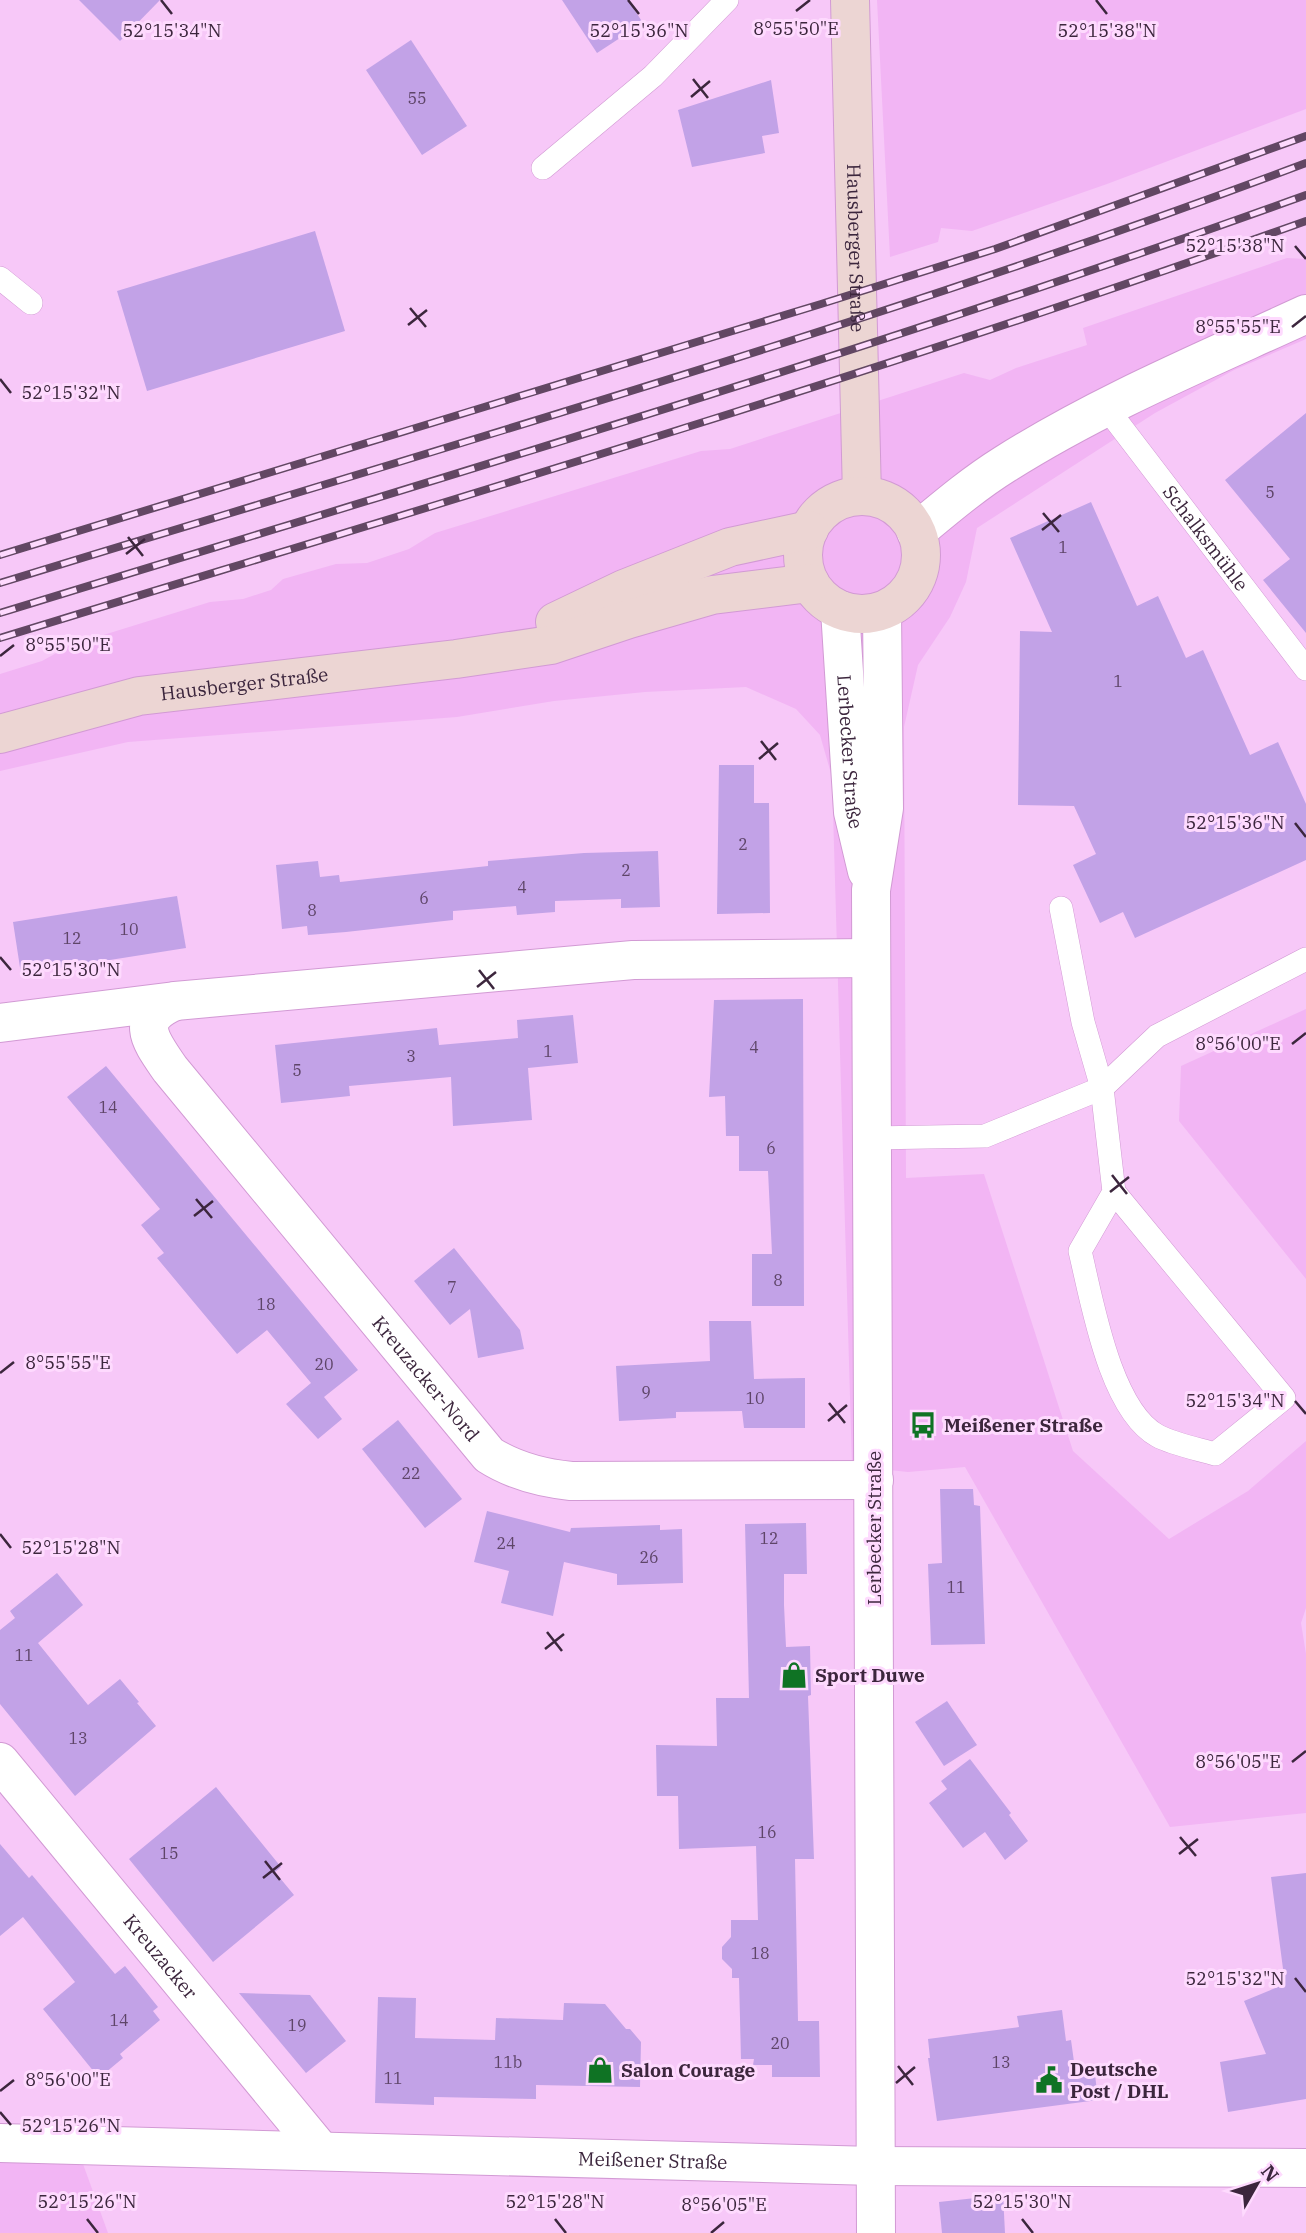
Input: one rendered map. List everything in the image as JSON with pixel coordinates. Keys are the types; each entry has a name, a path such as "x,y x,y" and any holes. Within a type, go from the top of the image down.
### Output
{"main road":[{"name":"Hausberger Straße","path":"850,0 862,496"},
{"path":"862,496 889,503 910,520 921,551 919,570 911,588 898,602 882,611 861,614 840,610 828,603 810,583 803,556 809,530 816,518 836,502 862,496"},
{"name":"Hausberger Straße","path":"493,652 624,589 730,547 809,530"},
{"name":"Hausberger Straße","path":"0,734 139,696 456,659 493,652 516,652 551,645 712,594 810,583"}],"street":[{"path":"916,532 960,495 1004,464 1105,406 1306,314"},
{"name":"Lerbecker Straße","path":"840,610 853,812 871,890"},
{"name":"Lerbecker Straße","path":"876,2233 871,890 884,808 882,611"},
{"path":"0,1023 176,1001 633,960 871,958"},
{"name":"Kreuzacker-Nord","path":"176,1001 160,1008 152,1016 149,1027 150,1037 170,1069 489,1455 505,1465 527,1473 571,1481 874,1480"},
{"name":"Kreuzacker","path":"0,1762 321,2151"},
{"name":"Meißener Straße","path":"0,2143 874,2166 1306,2168"}],"lane":[{"path":"543,168 653,76 727,0"},
{"path":"0,278 31,303"},
{"name":"Schalksmühle","path":"1105,406 1306,669"},
{"path":"1061,908 1083,1022 1102,1088 1114,1192 1284,1398 1215,1454 1157,1436 1149,1429 1132,1413 1106,1356 1080,1251 1114,1192"},
{"path":"872,1139 985,1136 1102,1088 1157,1035 1306,959"}],"shaded area":[{"path":"877,0 1306,0 1306,109 1107,184 972,231 941,228 938,242 890,257"},
{"path":"1287,258 1306,259 1306,339 1234,370 1155,413 977,528 966,582 950,617 918,665 904,727 906,1178 984,1174 1073,1451 1169,1539 1248,1491 1306,1441 1306,1608 1301,1623 1306,1654 1306,1813 1170,1827 965,1467 908,1472 852,1466 832,777 820,735 796,709 746,687 645,692 554,701 457,717 128,742 0,771 0,674 42,661 71,645 210,602 243,599 271,590 283,579 336,564 367,563 409,549 435,533 701,451 730,449 964,373 990,380 1016,368 1087,345 1083,328"},
{"path":"1306,1009 1306,1279 1179,1121 1181,1066"},
{"path":"0,2153 79,2153 108,2233 0,2233"}],"building":[{"path":"79,0 160,0 120,41"},
{"path":"562,0 628,0 643,23 597,53"},
{"path":"411,40 467,126 422,155 366,70"},
{"path":"771,80 779,133 762,136 765,153 692,167 678,110"},
{"path":"315,231 345,331 147,391 117,291"},
{"path":"1306,413 1306,633 1263,580 1290,559 1225,480"},
{"path":"1091,502 1137,606 1158,596 1186,658 1203,650 1250,755 1278,742 1306,804 1306,860 1135,938 1123,912 1100,923 1073,865 1096,854 1074,806 1018,805 1020,631 1052,632 1010,538"},
{"path":"719,765 754,765 754,803 769,803 770,913 717,914"},
{"path":"658,851 660,907 621,908 621,899 555,901 555,912 517,915 516,906 453,911 453,920 346,932 308,935 307,926 282,929 276,865 318,861 320,877 339,875 340,882 488,866 488,861 584,853"},
{"path":"177,896 186,948 21,974 13,922"},
{"path":"803,999 804,1306 752,1306 752,1254 772,1254 768,1171 739,1171 739,1136 726,1136 725,1096 709,1097 714,1000"},
{"path":"573,1015 578,1063 528,1068 532,1120 453,1126 451,1077 349,1086 350,1096 281,1103 275,1045 437,1028 439,1045 518,1038 517,1020"},
{"path":"106,1066 358,1370 324,1397 342,1419 318,1439 286,1404 311,1383 267,1330 237,1354 157,1258 164,1253 141,1225 160,1209 67,1097"},
{"path":"454,1248 520,1330 524,1349 478,1358 470,1309 450,1325 414,1281"},
{"path":"709,1321 751,1321 754,1379 805,1378 805,1428 744,1428 742,1411 676,1412 676,1418 619,1421 616,1366 710,1361"},
{"path":"398,1420 462,1499 425,1528 362,1449"},
{"path":"940,1489 973,1489 974,1505 980,1506 985,1644 931,1645 928,1564 942,1563"},
{"path":"487,1511 570,1532 571,1528 660,1525 660,1530 682,1529 683,1583 617,1585 617,1574 564,1562 553,1616 501,1603 509,1571 474,1562"},
{"path":"806,1523 807,1574 784,1574 784,1605 786,1647 810,1646 811,1695 808,1696 814,1859 795,1859 798,2021 819,2021 820,2077 772,2077 772,2065 753,2065 754,2059 741,2059 739,1978 732,1978 732,1969 722,1959 722,1947 731,1937 731,1920 758,1920 756,1846 679,1849 678,1796 657,1796 656,1745 717,1746 716,1698 749,1698 745,1524"},
{"path":"57,1573 83,1605 38,1643 88,1705 120,1679 156,1726 75,1796 0,1704 0,1630 15,1618 10,1611"},
{"path":"947,1701 977,1745 944,1766 915,1722"},
{"path":"970,1759 1011,1813 1009,1815 1028,1841 1005,1860 985,1832 963,1848 929,1803 947,1789 941,1781"},
{"path":"216,1787 281,1867 275,1872 294,1895 213,1962 129,1859"},
{"path":"0,1844 29,1878 32,1875 115,1974 125,1966 158,2007 153,2011 160,2020 120,2054 123,2058 99,2078 43,2009 75,1982 23,1917 0,1936"},
{"path":"1306,1873 1306,2099 1228,2112 1220,2062 1266,2054 1244,2001 1285,1984 1271,1877"},
{"path":"239,1993 310,1995 346,2041 306,2073"},
{"path":"378,1997 416,1998 415,2038 495,2040 496,2018 563,2020 564,2003 605,2004 641,2042 640,2087 536,2085 536,2099 434,2097 434,2105 375,2103"},
{"path":"1062,2010 1066,2041 1071,2040 1075,2069 1094,2066 1098,2100 937,2121 928,2039 1019,2027 1017,2016"},
{"path":"1003,2195 1005,2233 942,2233 939,2202"}],"railway":[{"path":"0,555 995,249 1306,136"},
{"path":"0,583 492,434 820,331 983,278 1306,163"},
{"path":"0,613 819,360 982,307 1306,195"},
{"path":"0,638 819,385 1144,278 1306,221"}],"place":[{"name":"Meißener Straße","path":"923,1425"},
{"name":"Sport Duwe","path":"794,1675"},
{"name":"Salon Courage","path":"600,2070"},
{"name":"Deutsche Post / DHL","path":"1049,2080"}]}
